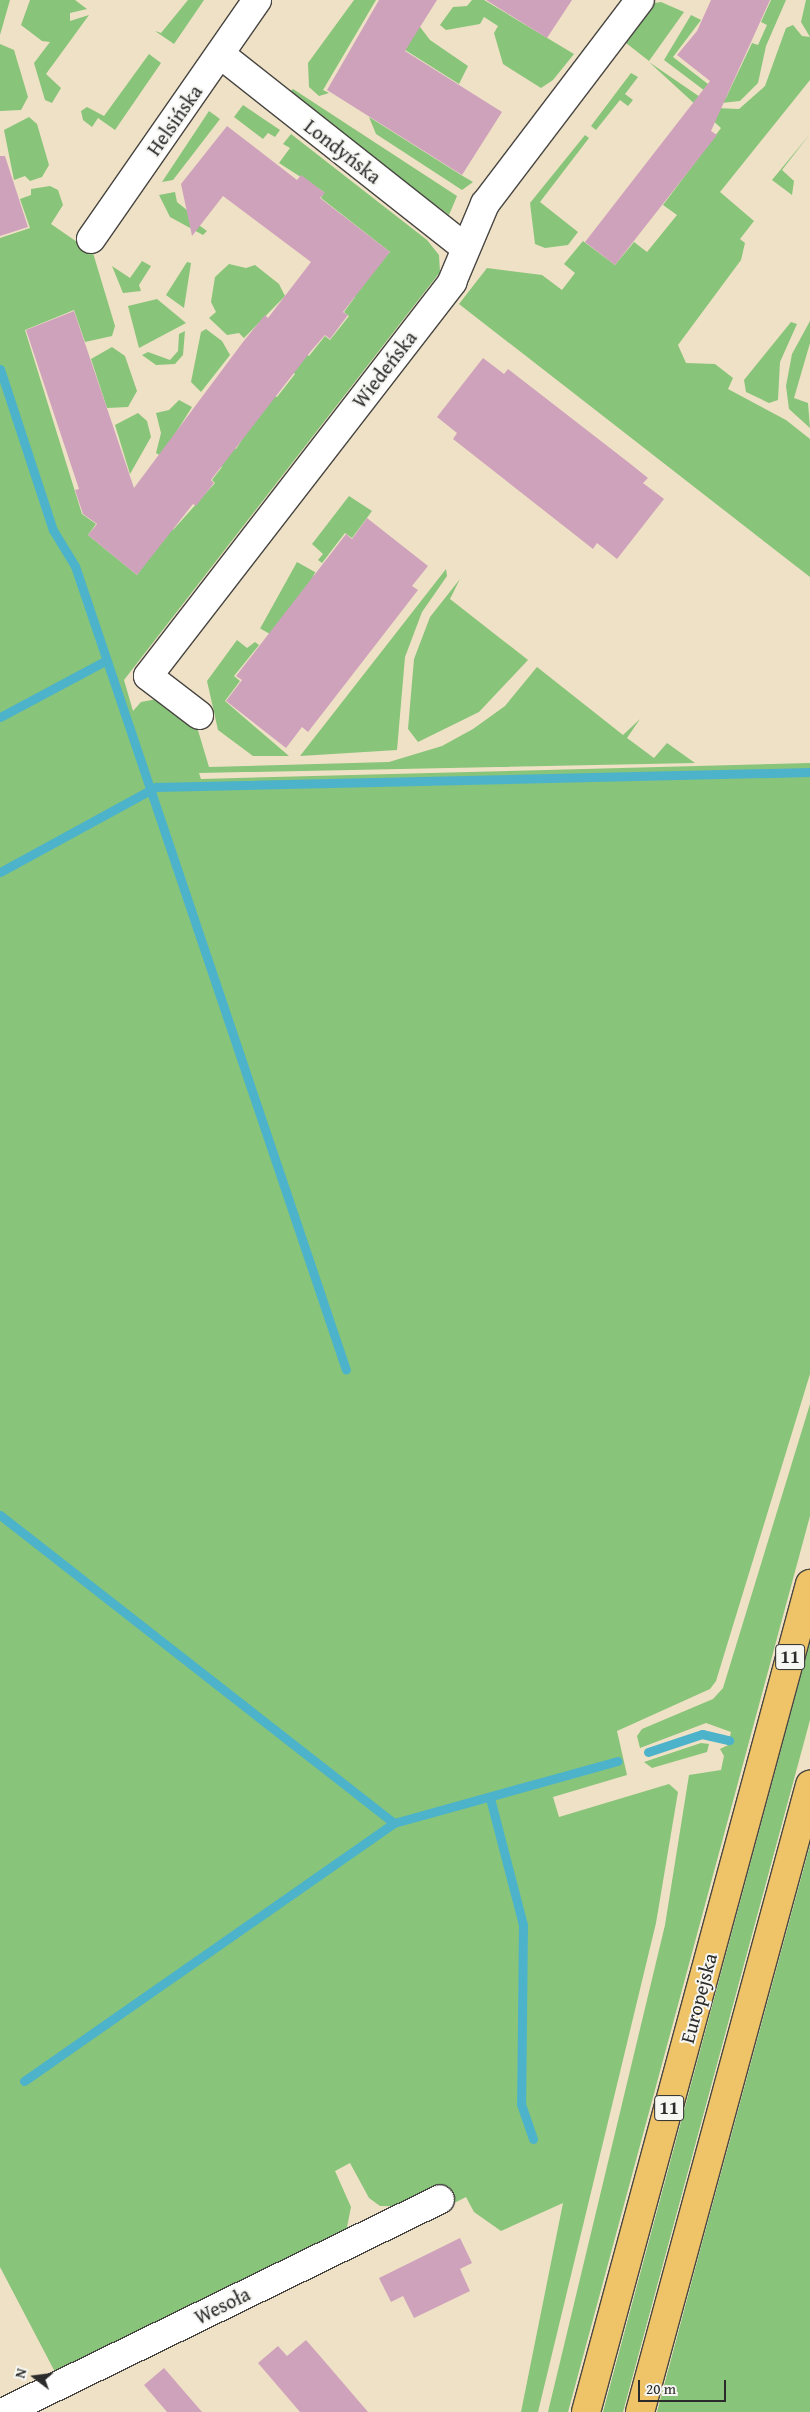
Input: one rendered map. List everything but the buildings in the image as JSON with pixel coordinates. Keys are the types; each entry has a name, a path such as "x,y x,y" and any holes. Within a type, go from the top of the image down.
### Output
{"main road":[{"name":"Europejska","path":"586,2412 810,1584"},
{"path":"640,2412 810,1785"}],"street":[{"name":"Helsińska","path":"91,239 257,0"},
{"name":"Wiedeńska","path":"199,715 148,676 452,282 485,204 640,0"},
{"name":"Londyńska","path":"220,54 466,248"},
{"name":"Wesoła","path":"4,2412 440,2199"}],"green space":[{"path":"0,0 10,0 0,35"},
{"path":"30,0 75,0 87,9 70,13 70,21 89,15 46,74 61,88 52,103 45,100 34,63 50,42 42,41 21,25"},
{"path":"188,0 204,0 174,44 155,31 161,33"},
{"path":"354,0 376,0 323,90 329,93 319,96 309,87 308,63"},
{"path":"472,0 484,0 574,54 553,80 541,88 503,64 494,33 498,26 484,17 480,24 446,30 440,25 453,7 467,6"},
{"path":"771,0 786,0 766,46 758,83 740,101 721,103 664,60 691,15 701,20 673,57 726,98 752,43 758,45 767,25 761,22"},
{"path":"806,0 810,0 810,37 801,22"},
{"path":"661,2 684,12 649,61 626,43 655,3"},
{"path":"417,23 430,40 468,66 459,84 402,48"},
{"path":"793,25 802,36 810,37 810,80 720,192 754,221 740,239 745,243 741,260 678,345 686,363 715,364 733,378 728,389 786,420 810,439 810,577 459,304 487,268 542,275 562,290 575,273 564,264 583,241 615,265 634,242 647,252 677,215 663,205 721,128 649,62 716,108 739,109 765,86 786,28"},
{"path":"0,44 14,50 28,97 21,110 0,111"},
{"path":"149,54 161,63 115,130 98,118 92,127 83,120 81,111 87,107 104,116"},
{"path":"631,73 638,77 625,94 633,100 628,106 620,100 596,130 591,126"},
{"path":"293,89 457,196 449,215 287,94"},
{"path":"243,105 280,130 275,137 268,133 263,139 234,117"},
{"path":"209,111 220,119 173,180 162,182"},
{"path":"29,117 37,124 49,165 42,177 30,181 25,176 14,180 4,130"},
{"path":"369,117 473,182 462,190 376,134"},
{"path":"291,134 427,240 439,255 440,272 124,680 133,711 141,702 157,699 197,727 209,767 389,762 442,746 473,729 505,706 537,667 623,735 640,719 627,738 654,758 667,743 695,763 199,773 201,779 810,763 810,1374 716,1681 710,1689 617,1731 627,1775 553,1797 559,1817 669,1784 678,1792 656,1923 538,2412 521,2412 563,2203 501,2231 474,2212 466,2197 446,2207 380,2206 369,2198 350,2163 335,2171 351,2207 346,2232 55,2372 0,2267 0,238 30,228 20,199 31,195 31,189 50,186 58,190 63,205 51,224 93,253 115,326 112,336 85,342 74,310 25,330 82,514 96,524 88,535 137,575 170,528 173,530 215,483 212,480 222,467 217,463 231,445 236,449 271,394 277,397 295,374 290,370 304,352 309,356 325,336 330,340 349,316 344,312 355,297 352,295 390,252 321,198 324,192 279,163 290,148 283,144"},
{"path":"810,134 782,170 794,181 792,195 772,180"},
{"path":"585,135 589,138 540,202 578,232 568,245 545,248 535,244 530,203"},
{"path":"175,192 177,202 194,216 192,220 207,231 203,235 170,217 159,195"},
{"path":"142,261 151,266 139,285 141,291 123,293 112,266 130,278"},
{"path":"187,262 191,263 184,308 166,295"},
{"path":"229,264 246,268 255,265 279,284 285,296 244,338 239,333 227,335 209,318 216,312 211,302 215,277"},
{"path":"157,299 186,323 139,348 128,306"},
{"path":"810,321 810,343 794,398 808,403 810,428 789,409 786,386 792,354"},
{"path":"791,322 797,324 780,362 778,400 769,403 746,392 744,380"},
{"path":"206,329 222,341 230,355 201,392 191,382 201,332"},
{"path":"185,331 183,355 175,364 156,365 142,355 148,352 170,360 178,351 179,334"},
{"path":"112,347 125,356 137,391 128,407 107,408 91,359"},
{"path":"179,400 192,407 161,456 156,453 161,433 156,413 169,410"},
{"path":"138,413 147,421 151,437 130,474 115,425"},
{"path":"349,496 372,511 352,538 345,533 322,563 318,560 323,554 312,544"},
{"path":"297,562 315,572 279,639 260,628"},
{"path":"446,569 447,576 422,612 405,657 397,750 300,756"},
{"path":"460,579 450,599 528,660 479,712 418,742 408,729 414,659 430,617"},
{"path":"237,640 247,648 255,642 259,645 234,676 240,681 225,701 289,756 253,756 218,730 207,681"},
{"path":"810,1404 810,1516 568,2412 548,2412 665,1925 689,1775 721,1770 724,1756 720,1749 728,1745 731,1732 706,1723 640,1748 637,1736 642,1729 713,1699 723,1688"},
{"path":"810,1642 810,1720 623,2412 603,2412"},
{"path":"701,1743 709,1744 707,1752 652,1768 644,1762"},
{"path":"810,1845 810,2412 657,2412 701,2247"}],"waterway":[{"path":"0,369 53,530 75,566 346,1370"},
{"path":"0,717 105,661"},
{"path":"0,872 156,787 810,772"},
{"path":"0,1515 394,1823"},
{"path":"648,1752 702,1734 729,1740"},
{"path":"24,2081 394,1823 618,1761"},
{"path":"490,1798 523,1925 521,2104 533,2139"}]}
